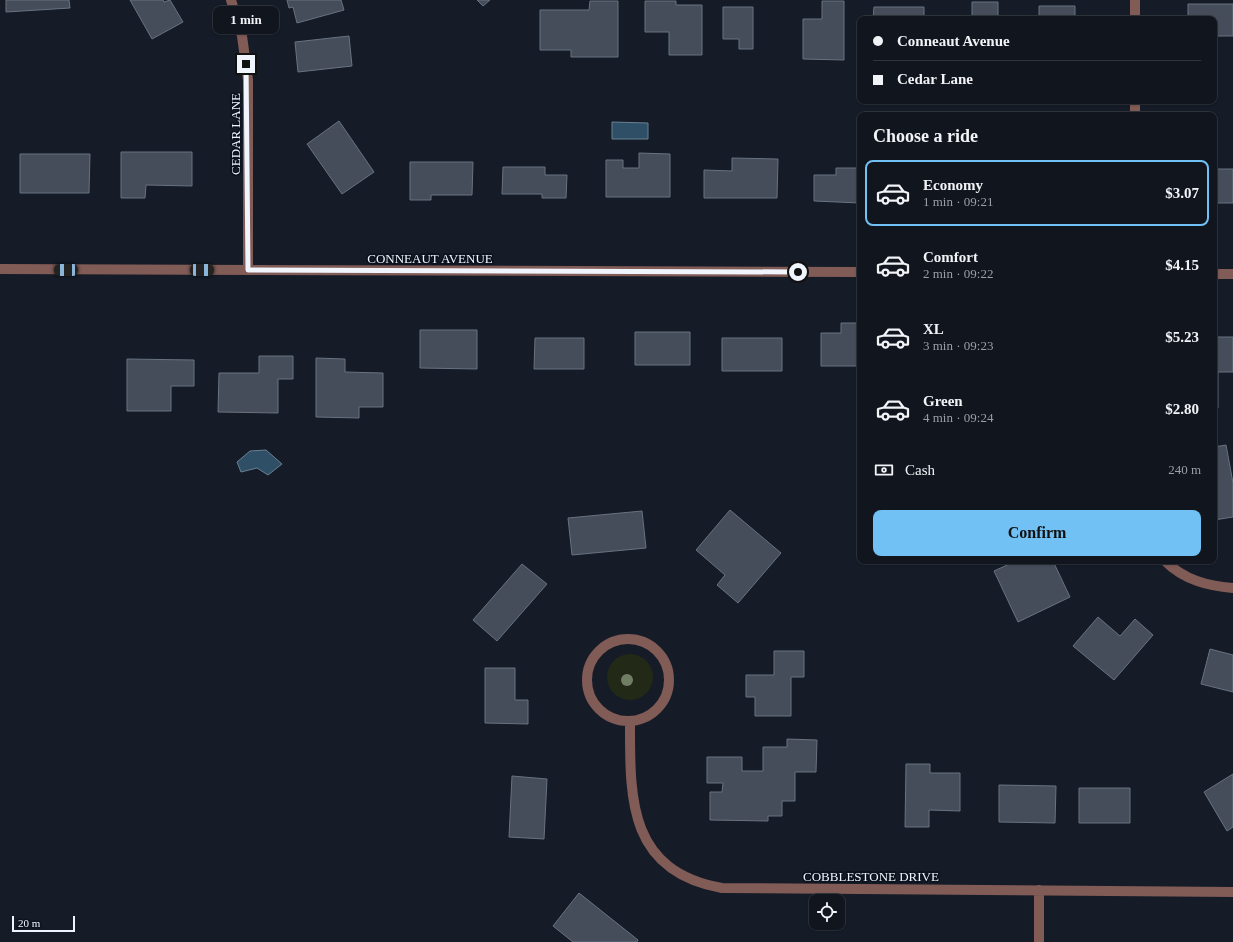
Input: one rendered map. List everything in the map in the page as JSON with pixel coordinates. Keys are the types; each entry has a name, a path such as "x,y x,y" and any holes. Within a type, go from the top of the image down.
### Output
{"street":[{"name":"CEDAR LANE","path":"231,0 242,36 248,80 248,270"},
{"path":"1135,0 1135,16"},
{"name":"CONNEAUT AVENUE","path":"0,269 857,272"},
{"path":"1217,274 1233,274"},
{"path":"1170,564 1181,573 1196,581 1212,586 1233,588"},
{"path":"629,638 643,641 655,648 664,659 669,673 669,687 664,700 656,711 644,718 630,722 616,720 604,714 594,705 588,693 586,680 588,667 594,655 604,646 616,640 629,638"},
{"name":"COBBLESTONE DRIVE","path":"630,722 632,800 636,816 651,847 662,860 675,871 689,879 705,885 722,888 1233,892"},
{"path":"1039,890 1039,942"}],"green space":[{"path":"625,654 635,654 643,658 649,664 653,672 653,682 649,690 643,696 635,700 625,700 617,696 611,690 607,682 607,672 611,664 617,658"}],"water":[{"path":"612,122 648,123 648,139 612,139"},
{"path":"266,450 282,464 268,475 257,468 241,472 237,462 250,451"}],"building":[{"path":"6,0 69,0 70,8 6,12"},
{"path":"130,0 163,0 164,2 170,0 183,22 152,39"},
{"path":"287,0 341,0 344,10 297,23 293,7 289,8"},
{"path":"477,0 490,0 483,6"},
{"path":"590,1 618,1 618,57 571,57 571,50 540,50 540,10 589,10"},
{"path":"645,1 676,1 676,5 702,5 702,55 669,55 669,32 645,32"},
{"path":"822,1 844,1 844,60 803,59 803,19 822,19"},
{"path":"972,2 998,2 998,16 972,16"},
{"path":"1188,4 1233,4 1233,36 1217,36 1217,16 1188,16"},
{"path":"1039,6 1075,6 1075,16 1039,16"},
{"path":"723,7 753,7 753,49 739,49 739,39 723,39"},
{"path":"874,7 924,7 924,16 873,16"},
{"path":"349,36 352,66 298,72 295,42"},
{"path":"339,121 374,172 342,194 307,144"},
{"path":"121,152 192,152 192,186 146,185 145,198 121,198"},
{"path":"639,153 670,154 670,197 606,197 606,160 623,160 623,168 639,168"},
{"path":"20,154 90,154 89,193 20,193"},
{"path":"732,158 778,159 777,198 704,198 704,170 732,171"},
{"path":"410,162 473,162 472,195 431,195 431,200 410,200"},
{"path":"503,167 545,167 545,175 567,175 566,198 542,198 542,194 502,194"},
{"path":"836,168 857,168 857,203 814,201 814,175 836,175"},
{"path":"1217,169 1233,169 1233,203 1217,203"},
{"path":"841,323 857,323 857,366 821,366 821,333 841,333"},
{"path":"420,330 477,330 477,369 420,368"},
{"path":"635,332 690,332 690,365 635,365"},
{"path":"1217,337 1233,337 1233,372 1218,372 1218,408"},
{"path":"535,338 584,338 584,369 534,369"},
{"path":"722,338 782,338 782,371 722,371"},
{"path":"259,356 293,356 293,379 278,379 278,413 218,412 219,373 259,373"},
{"path":"316,358 345,359 345,372 383,373 383,407 359,407 359,418 316,417"},
{"path":"127,359 194,360 194,386 171,386 171,411 127,411"},
{"path":"1226,445 1233,483 1233,517 1217,520 1217,446"},
{"path":"730,510 781,553 738,603 717,585 725,575 696,550"},
{"path":"642,511 646,548 572,555 568,518"},
{"path":"522,564 547,584 497,641 473,620"},
{"path":"1009,564 1054,564 1070,597 1018,622 994,571"},
{"path":"1098,617 1120,636 1135,619 1153,635 1114,680 1073,646"},
{"path":"1210,649 1233,655 1233,692 1201,684"},
{"path":"774,651 804,651 804,677 791,677 791,716 755,716 755,697 746,697 746,675 774,675"},
{"path":"485,668 515,668 515,700 528,700 528,724 485,723"},
{"path":"787,739 817,740 816,772 795,772 795,801 782,801 782,816 768,816 768,821 710,820 710,792 722,792 723,783 707,783 707,757 742,757 742,771 763,771 763,747 787,747"},
{"path":"906,764 930,764 930,773 960,773 960,811 929,810 929,827 905,827"},
{"path":"1233,774 1233,827 1227,831 1204,792"},
{"path":"512,776 547,779 544,839 509,837"},
{"path":"999,785 1056,786 1055,823 999,822"},
{"path":"1079,788 1130,788 1130,823 1079,823"},
{"path":"579,893 638,940 637,942 573,942 553,926"}],"route":[{"path":"246,64 248,80 248,270 798,272"}]}
